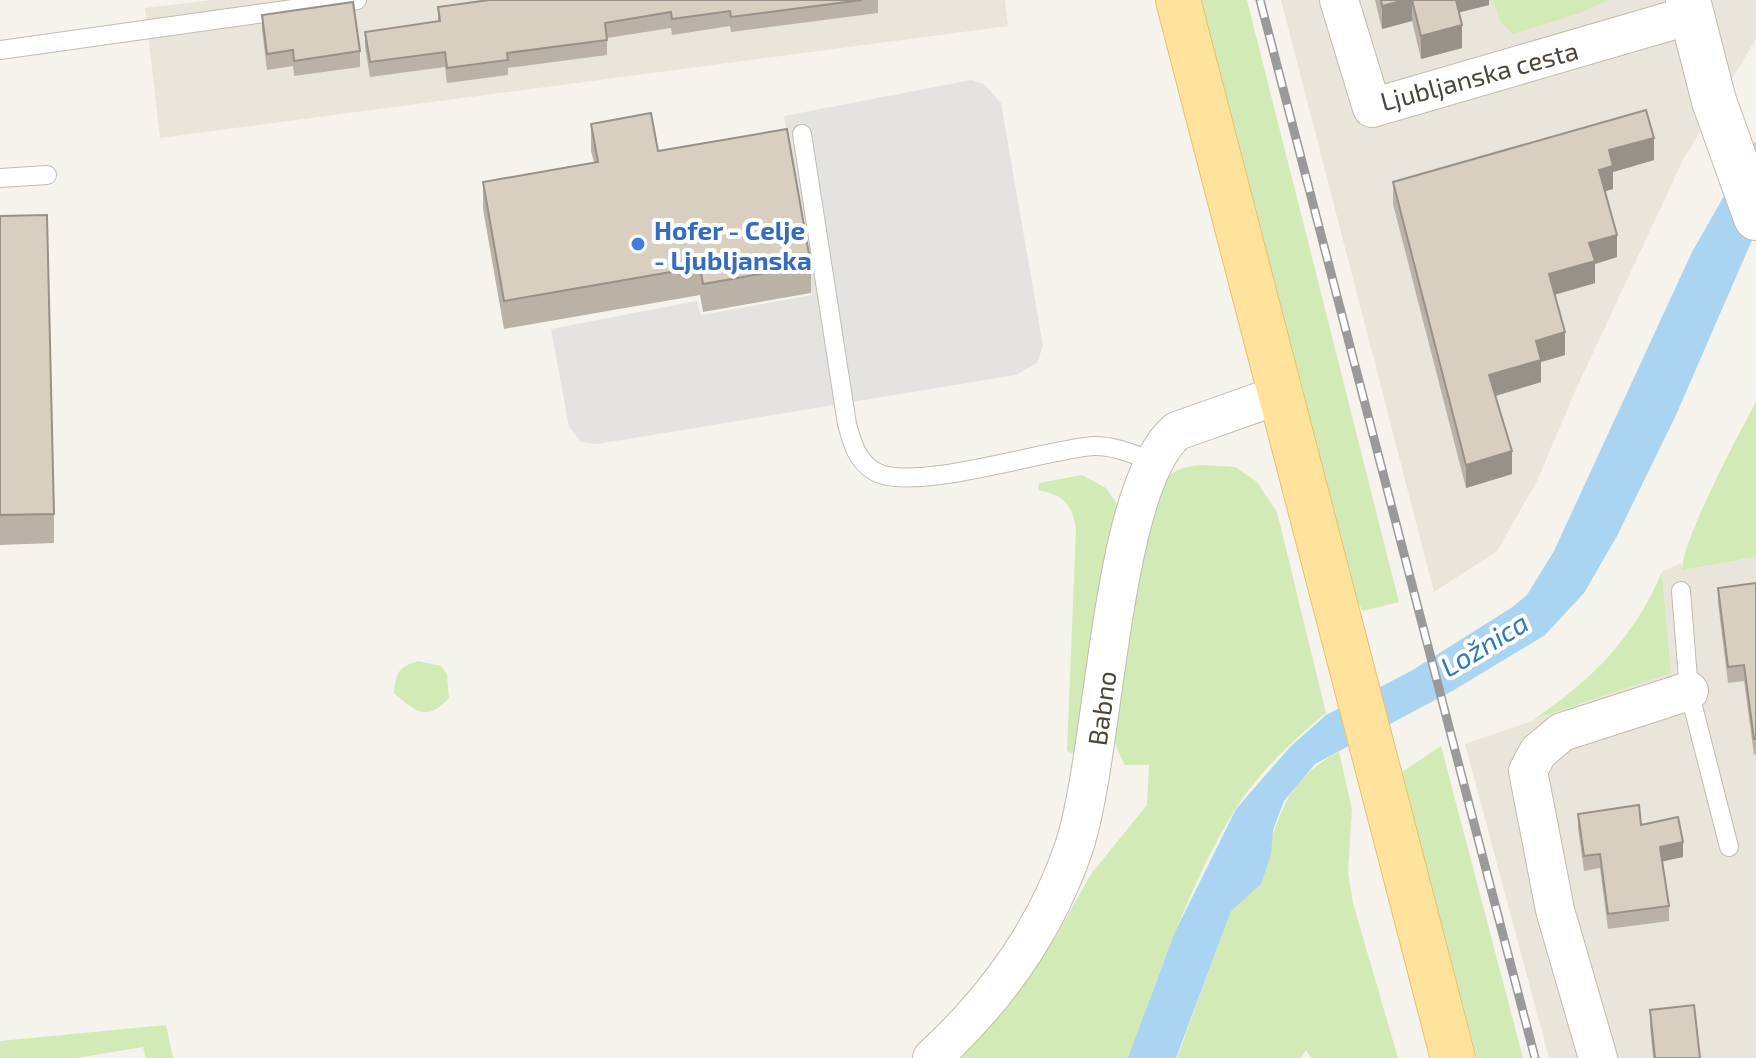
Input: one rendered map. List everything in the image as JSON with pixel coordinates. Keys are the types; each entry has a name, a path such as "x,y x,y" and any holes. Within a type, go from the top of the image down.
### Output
{"main road":[{"path":"1178,0 1453,1058"}],"street":[{"name":"Ljubljanska cesta","path":"1339,0 1372,108 1690,8"},
{"path":"1690,8 1714,101 1756,218"},
{"name":"Babno","path":"932,1058 961,1031 1005,979 1048,915 1074,847 1093,762 1115,610 1139,503 1153,461 1164,442 1177,431 1279,395"},
{"path":"1598,1058 1555,910 1528,771 1538,752 1562,732 1689,691"}],"lane":[{"path":"0,50 357,0"},
{"path":"802,134 847,424 855,453 875,472 901,476 940,474 1094,446 1153,461"},
{"path":"0,178 47,175"},
{"path":"1681,591 1689,691 1729,847"}],"shaded area":[{"path":"212,0 1005,0 1008,26 160,138 145,8"},
{"path":"1281,0 1756,0 1756,39 1683,160 1577,387 1537,481 1497,551 1434,592"},
{"path":"971,80 984,84 1001,103 1043,346 1037,363 1016,375 597,444 581,442 569,427 551,329 697,301 701,315 812,295 784,116"},
{"path":"1756,557 1756,1058 1549,1058 1465,744 1671,673 1662,572 1681,563 1684,570"}],"green space":[{"path":"1198,0 1247,0 1399,602 1363,611 1355,598"},
{"path":"1493,0 1608,0 1580,13 1513,34 1501,22"},
{"path":"1756,402 1756,557 1683,570 1684,558 1700,515"},
{"path":"1201,465 1235,467 1257,482 1277,512 1326,713 1276,758 1234,811 1188,901 1129,1058 955,1058 1003,1007 1055,938 1091,874 1147,805 1149,765 1125,765 1115,737 1134,599 1151,519 1170,475"},
{"path":"1082,475 1106,488 1118,505 1079,756 1067,751 1076,528 1072,512 1065,502 1038,490 1039,483"},
{"path":"1662,572 1671,673 1533,720 1574,689 1609,656 1638,617"},
{"path":"418,661 441,666 447,675 449,698 441,706 427,712 408,705 394,693 399,672"},
{"path":"1441,746 1523,1058 1477,1058 1403,782 1402,772"},
{"path":"1339,752 1352,809 1348,872 1353,903 1398,1058 1311,1058 1306,1050 1301,1058 1177,1058 1231,910 1248,893 1259,873 1283,809 1295,788 1313,769"},
{"path":"166,1025 173,1058 146,1058 143,1047 77,1058 0,1058 0,1041"}],"water":[{"name":"Ložnica","path":"1756,140 1756,231 1676,415 1617,536 1584,593 1545,635 1454,690 1315,764 1284,801 1273,830 1271,854 1261,884 1231,911 1176,1058 1128,1058 1175,932 1236,809 1291,746 1326,715 1411,671 1527,595 1554,551 1692,252"}],"building":[{"path":"489,0 862,0 731,17 730,11 672,19 671,12 605,23 607,40 507,53 508,60 447,68 445,52 370,62 365,32 440,21 438,7"},
{"path":"1381,0 1405,0 1382,6"},
{"path":"1412,0 1456,0 1462,25 1421,36"},
{"path":"353,2 360,51 294,61 293,50 267,54 262,15"},
{"path":"1646,110 1654,138 1609,150 1613,166 1599,170 1617,235 1589,243 1595,261 1549,274 1565,332 1536,341 1541,360 1489,375 1512,451 1466,465 1393,182"},
{"name":"Hofer - Celje - Ljubljanska","path":"651,113 658,151 787,129 811,265 703,284 700,267 504,301 483,182 598,162 591,124"},
{"path":"47,215 54,514 0,515 0,216"},
{"path":"1756,583 1754,739 1744,665 1728,667 1718,588"},
{"path":"1639,805 1641,825 1678,817 1683,842 1660,847 1669,906 1608,914 1600,854 1584,856 1578,814"},
{"path":"1694,1005 1700,1058 1655,1058 1650,1010"}],"railway":[{"path":"1260,0 1535,1058"}],"place":[{"name":"Hofer - Celje - Ljubljanska","path":"638,244"}]}
